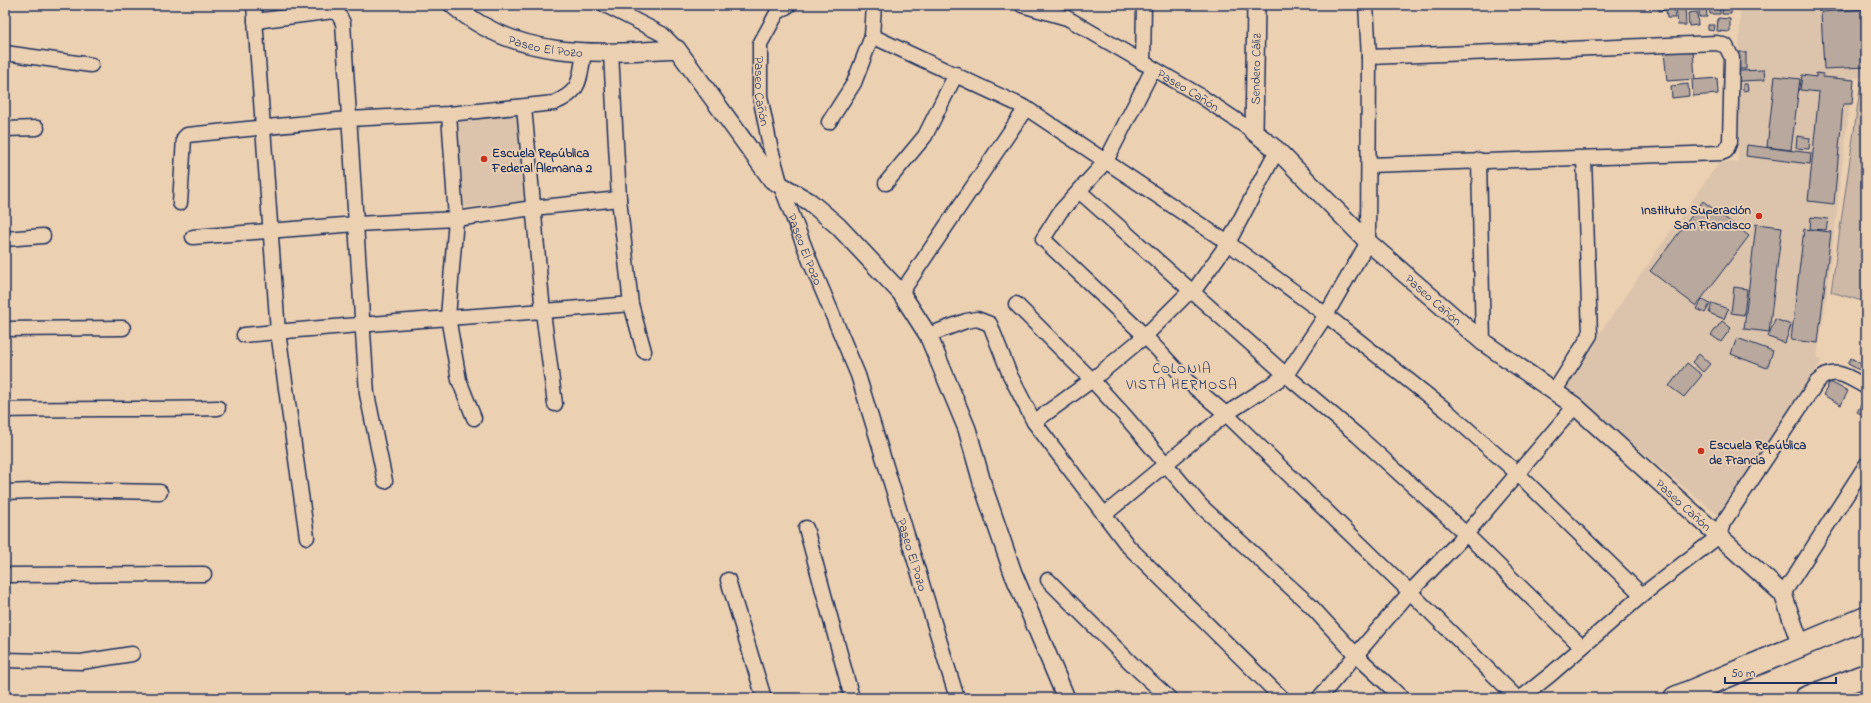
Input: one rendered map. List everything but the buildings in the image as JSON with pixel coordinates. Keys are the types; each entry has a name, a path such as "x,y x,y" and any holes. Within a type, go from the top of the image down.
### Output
{"highway":[{"path":"1675,698 1866,618"},
{"path":"1817,696 1866,675"}],"street":[{"path":"254,5 278,332 307,537"},
{"name":"Paseo El Pozo","path":"453,5 465,15 503,36 538,48 584,53 677,50 772,180 781,186 810,261 858,375 957,698"},
{"path":"605,5 662,34 677,50"},
{"name":"Paseo Cañón","path":"781,186 770,146 760,96 760,44 777,13 789,5"},
{"path":"829,122 854,83 872,36 874,5"},
{"name":"Paseo Cañón","path":"1022,5 1067,18 1199,95 1254,132 1277,150 1368,242 1483,342 1575,406 1783,594 1801,646"},
{"path":"1144,5 1148,66 1106,161 1060,212 1043,239 1145,336 1187,381 1226,414 1517,698"},
{"name":"Sendero Cáliz","path":"1254,132 1256,5"},
{"path":"1104,515 1226,414 1286,375 1326,315 1368,242 1369,57 1366,5"},
{"path":"255,21 334,11 340,15 343,24 361,325 367,394 385,481"},
{"path":"872,36 1026,108 1228,243 1326,315 1446,410 1517,473 1642,595"},
{"path":"1369,57 1717,43 1726,46 1732,58 1730,141 1726,151 1716,153 1369,165"},
{"path":"5,53 91,65"},
{"path":"180,203 184,138 187,135 348,119 449,114 524,107 554,102 566,98 578,86 584,53"},
{"path":"611,53 618,199 631,304 644,351"},
{"path":"886,182 925,136 956,74"},
{"path":"524,107 542,312 555,404"},
{"path":"901,293 1026,108"},
{"path":"449,114 456,219 448,317 459,380 474,418"},
{"path":"5,129 37,128"},
{"path":"1034,422 1092,380 1145,336 1185,296 1193,292 1228,243 1277,150"},
{"path":"1554,392 1590,335 1584,158"},
{"path":"1479,160 1483,342"},
{"path":"781,186 810,202 838,226 901,293 928,335 968,429 984,486 1012,573 1066,698"},
{"path":"1079,191 1286,375 1358,436 1466,534 1581,646"},
{"path":"194,237 356,224 456,219 533,208 618,199"},
{"path":"5,239 43,236"},
{"path":"244,335 448,317 542,312 631,304"},
{"path":"1016,304 1092,380 1201,506 1310,605 1356,655 1402,698"},
{"path":"928,335 977,318 990,324 1010,375 1034,422 1128,546 1282,698"},
{"path":"5,329 124,328"},
{"path":"1521,698 1550,675 1581,646 1642,595 1719,536 1723,523 1816,382 1824,374 1840,373 1866,387"},
{"path":"1319,698 1410,592 1466,534 1575,406"},
{"path":"5,410 62,408 218,408"},
{"path":"1783,594 1866,465"},
{"path":"5,492 59,490 160,492"},
{"path":"806,528 852,698"},
{"path":"5,575 204,574"},
{"path":"728,580 764,698"},
{"path":"1048,580 1134,666 1169,698"},
{"path":"5,660 81,662 132,654"}],"shaded area":[{"path":"1740,5 1866,5 1866,77 1853,78 1827,294 1817,358 1822,361 1719,516 1563,386 1719,162 1738,162"},
{"path":"1866,81 1866,302 1831,292 1861,82"},
{"name":"Escuela República Federal Alemana 2","path":"519,110 524,202 448,208 443,116"}],"place":[{"name":"Escuela República Federal Alemana 2","path":"484,159"},
{"name":"Instituto Superación San Francisco","path":"1759,216"},
{"name":"Escuela República de Francia","path":"1701,451"}],"district":[{"name":"COLONIA VISTA HERMOSA","path":"1182,376"}]}
